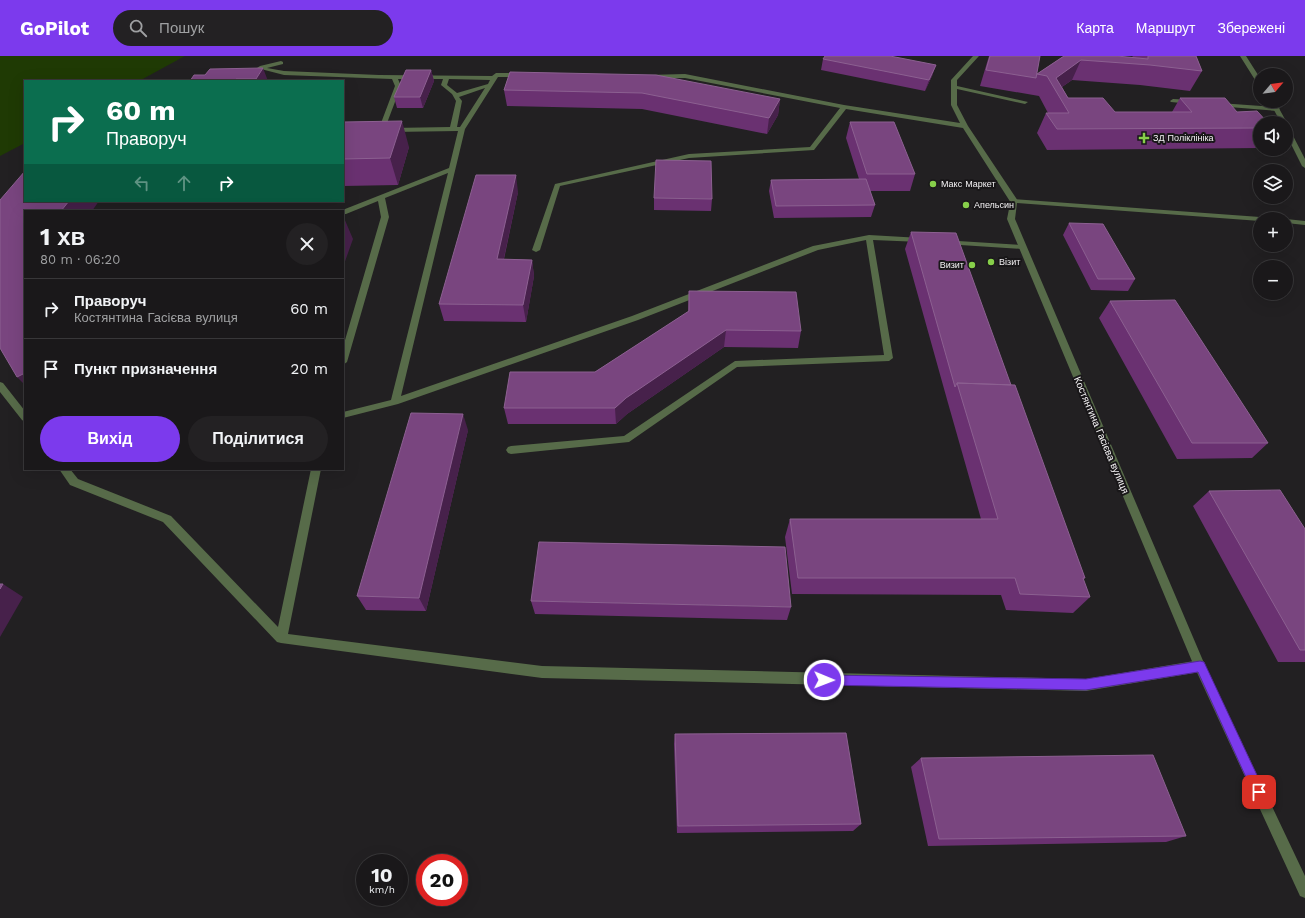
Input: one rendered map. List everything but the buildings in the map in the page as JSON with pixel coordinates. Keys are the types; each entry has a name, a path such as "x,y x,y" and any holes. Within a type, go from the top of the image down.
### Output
{"street":[{"path":"976,56 954,80 954,105 965,126 1014,201 1253,218"},
{"path":"1244,56 1253,71"},
{"path":"252,69 281,63"},
{"path":"260,68 284,73 395,78 494,78"},
{"path":"395,402 462,129 496,75 527,75"},
{"path":"646,76 686,76 844,107 965,126"},
{"path":"381,131 398,86 395,78"},
{"path":"446,78 444,85 454,92 459,101 453,129"},
{"path":"456,96 473,89 489,85"},
{"path":"954,87 1025,102"},
{"path":"1173,101 1195,103"},
{"path":"1210,104 1277,109 1280,116"},
{"path":"536,250 557,185 688,156 812,150 844,107"},
{"path":"373,131 462,129"},
{"path":"1293,142 1305,166"},
{"path":"344,212 452,169"},
{"path":"344,359 385,217 381,197"},
{"name":"Костянтина Гасієва вулиця","path":"1014,201 1011,219 1022,247 1200,666 1305,891"},
{"path":"1293,221 1305,222"},
{"path":"511,450 626,439 735,364 889,358 870,237"},
{"path":"344,415 395,402 635,318 816,248 870,237 1022,247"},
{"path":"0,385 24,417"},
{"path":"66,470 74,482 167,519 281,638 542,672 848,681 1086,685 1200,666"},
{"path":"281,638 316,470"}],"green space":[{"path":"0,56 185,56 141,80 24,80 24,144 0,156"}],"place":[{"name":"ЗД Поліклініка","path":"1144,138"},
{"name":"Макс Маркет","path":"933,184"},
{"name":"Апельсин","path":"966,205"},
{"name":"Візит","path":"991,262"},
{"name":"Визит","path":"972,265"}],"route":[{"path":"824,680 1086,685 1200,666 1259,792"}]}
